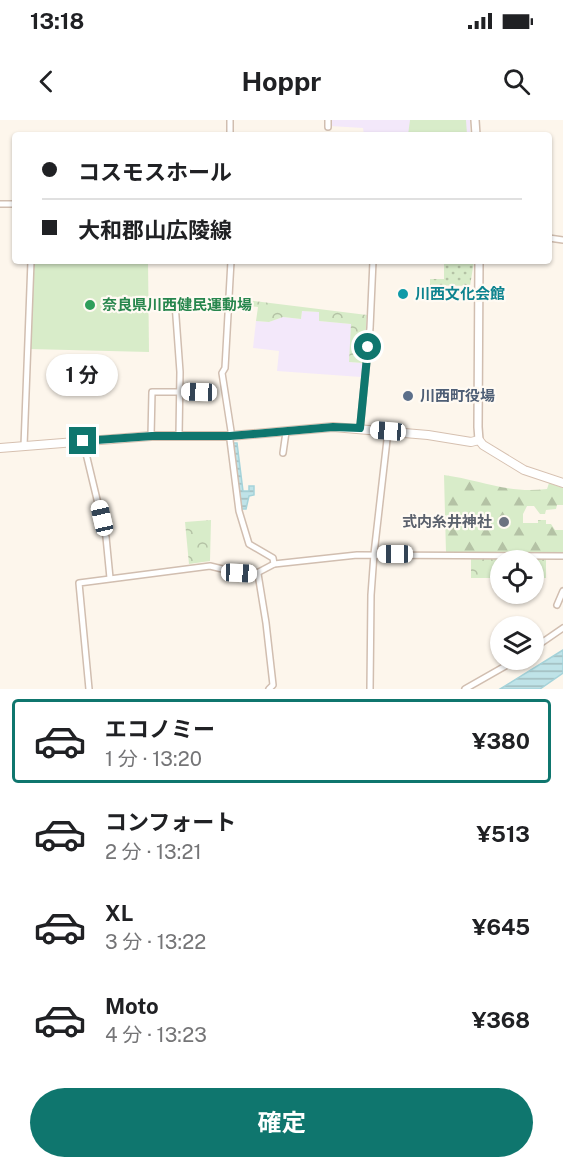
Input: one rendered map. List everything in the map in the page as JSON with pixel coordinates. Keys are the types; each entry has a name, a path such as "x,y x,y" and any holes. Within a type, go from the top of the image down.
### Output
{"main road":[{"path":"0,448 152,436 230,436 333,427 360,428 471,442 479,440 513,465 563,483"}],"street":[{"path":"24,446 31,264"},
{"path":"231,264 225,368 222,373 239,511 249,544 273,558 274,564"},
{"path":"360,428 370,328 373,264"},
{"path":"479,264 479,440"},
{"path":"179,436 180,392 175,303 229,308"},
{"path":"152,436 152,392 199,392"},
{"path":"370,689 370,607 388,431"},
{"path":"283,453 286,432"},
{"path":"83,441 106,537 110,578"},
{"path":"89,689 79,582 210,566 239,573 258,574 274,564 374,554 563,556"},
{"path":"258,574 271,655 273,685 269,689"},
{"path":"557,605 563,591"},
{"path":"544,641 563,628"},
{"path":"465,689 498,670"}],"shaded area":[{"path":"330,120 470,120 470,132 364,132 363,128 330,126"},
{"path":"302,311 319,312 319,321 352,324 349,362 363,363 361,377 277,371 279,351 253,348 256,321 269,322 283,317 301,319"}],"green space":[{"path":"410,120 466,120 467,132 408,132"},
{"name":"奈良県川西健民運動場","path":"33,264 148,264 149,352 29,349"},
{"path":"444,264 474,264 470,286 430,285 430,279 444,279"},
{"path":"231,298 367,315 363,363 349,362 351,324 319,321 319,312 302,311 301,319 283,317 269,322 256,321 258,307 231,304"},
{"name":"式内糸井神社","path":"444,475 520,490 547,489 549,483 563,488 563,505 557,505 556,509 546,510 545,514 540,514 534,506 527,506 523,514 523,523 538,523 538,520 546,520 546,524 551,524 555,530 563,530 563,553 544,553 544,550 490,550 490,553 446,553"},
{"path":"211,520 210,561 189,564 185,522"},
{"path":"471,559 490,559 490,578 471,578"},
{"path":"544,559 546,559 546,578 544,578"}],"water":[{"path":"232,443 237,443 243,491 249,491 249,486 254,486 254,495 249,496 246,509 239,509"},
{"path":"563,650 563,673 540,689 500,689 531,670 544,670 544,662"}],"place":[{"name":"川西文化会館","path":"403,294"},
{"name":"奈良県川西健民運動場","path":"90,305"},
{"name":"川西町役場","path":"408,396"},
{"name":"式内糸井神社","path":"504,522"}],"route":[{"path":"83,441 152,436 230,436 333,427 360,428 368,347"}]}
